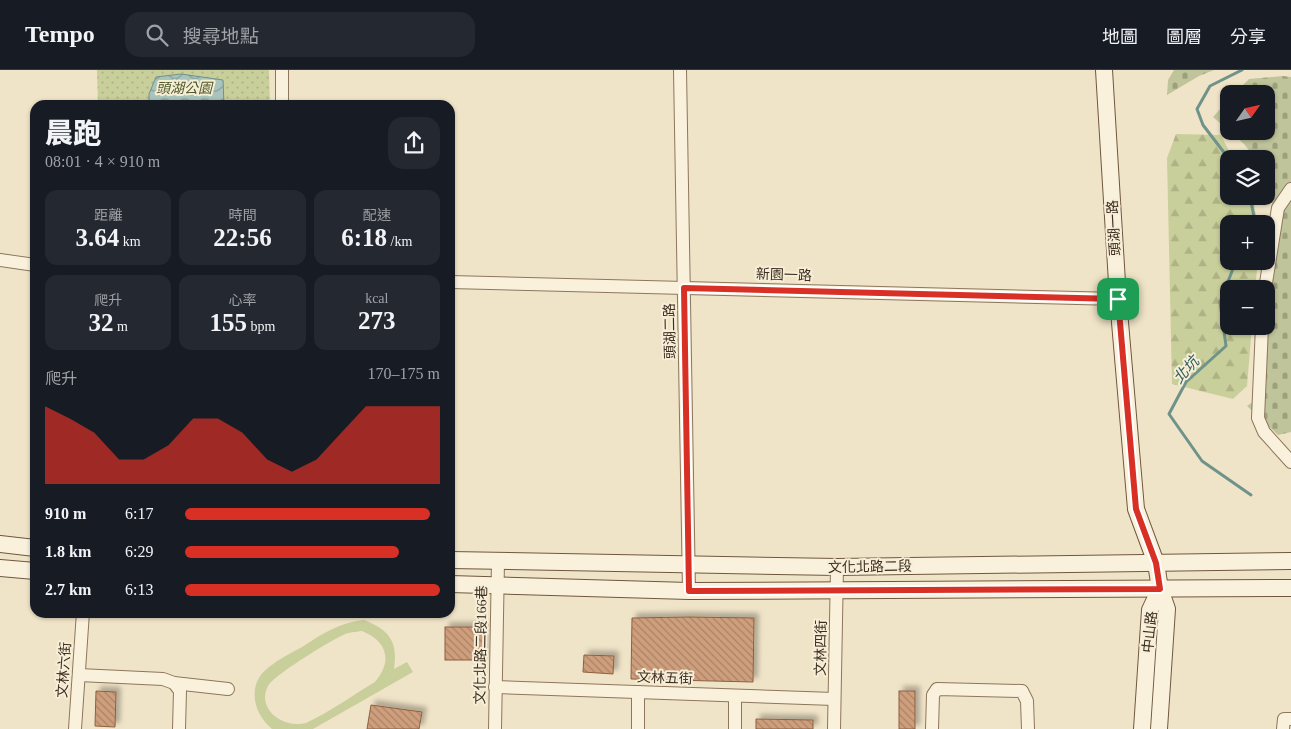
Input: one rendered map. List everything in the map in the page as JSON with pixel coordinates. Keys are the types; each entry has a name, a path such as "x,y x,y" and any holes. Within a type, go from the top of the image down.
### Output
{"street":[{"path":"282,70 282,100"},
{"name":"頭湖二路","path":"680,70 689,591"},
{"name":"頭湖一路","path":"1104,70 1118,299 1136,509 1156,563 1160,589"},
{"path":"1267,280 1278,208 1291,189"},
{"path":"0,260 30,264"},
{"name":"新園一路","path":"455,282 1118,299"},
{"path":"1262,335 1258,418 1264,432 1291,462"},
{"path":"1136,509 1140,563"},
{"path":"0,544 30,547"},
{"name":"文化北路二段","path":"455,560 838,567 1291,561"},
{"name":"文化北路二段166巷","path":"495,729 498,561"},
{"name":"文林四街","path":"834,729 838,567"},
{"path":"0,568 30,571"},
{"name":"文化北路二段","path":"455,584 689,591 837,592 1291,588"},
{"name":"中山路","path":"1142,729 1150,610 1160,589"},
{"name":"中山路","path":"1159,729 1167,609 1160,589"},
{"name":"文林六街","path":"75,729 84,618"},
{"path":"79,675 164,679 174,683 228,689"},
{"path":"174,683 180,691 179,729"},
{"name":"文林五街","path":"495,687 834,699"},
{"path":"932,729 933,695 937,689 1022,691 1027,701 1028,729"},
{"path":"638,692 638,729"},
{"path":"735,696 735,729"},
{"path":"1284,729 1284,719 1291,719"}],"green space":[{"name":"頭湖公園","path":"97,70 269,70 270,100 98,100"},
{"path":"1174,70 1214,70 1199,76 1167,95 1168,80"},
{"path":"1291,77 1291,432 1278,435 1247,406 1263,395 1265,335 1275,335 1275,280 1272,280 1275,270 1281,222 1280,211 1274,205 1275,150 1249,150 1239,140 1275,140 1275,85 1243,85 1249,79"},
{"path":"1220,109 1220,123 1213,117"},
{"path":"1176,134 1220,135 1220,140 1224,140 1228,150 1220,150 1220,205 1254,205 1256,215 1220,215 1220,270 1257,270 1256,280 1220,280 1220,335 1251,335 1247,386 1233,399 1172,384 1167,158"},
{"path":"364,620 386,633 395,651 394,669 407,662 413,672 313,729 272,729 260,715 255,698 257,682 262,674 277,661 324,633 355,621","holes":["362,631 377,640 385,652 384,667 375,682 333,709 306,723 297,724 281,720 269,709 265,694 268,686 280,674 345,634"]}],"water":[{"path":"181,74 223,80 224,100 149,100 149,94 156,77"}],"building":[{"path":"632,618 754,618 753,682 631,679"},
{"path":"445,627 483,627 483,660 445,660"},
{"path":"584,655 614,656 613,674 583,672"},
{"path":"96,691 116,692 115,727 95,726"},
{"path":"899,691 915,691 915,729 899,729"},
{"path":"371,705 422,712 419,729 367,729"},
{"path":"756,719 813,720 813,729 756,729"}],"waterway":[{"name":"北坑","path":"1222,150 1203,125 1197,109 1210,86 1242,70"},
{"name":"北坑","path":"1252,205 1254,215"},
{"name":"北坑","path":"1232,270 1220,302 1226,346 1186,382 1169,414 1202,461 1251,495"}],"route":[{"path":"684,288 1118,299 1136,509 1156,563 1160,589 837,592 689,591 684,288"}]}
